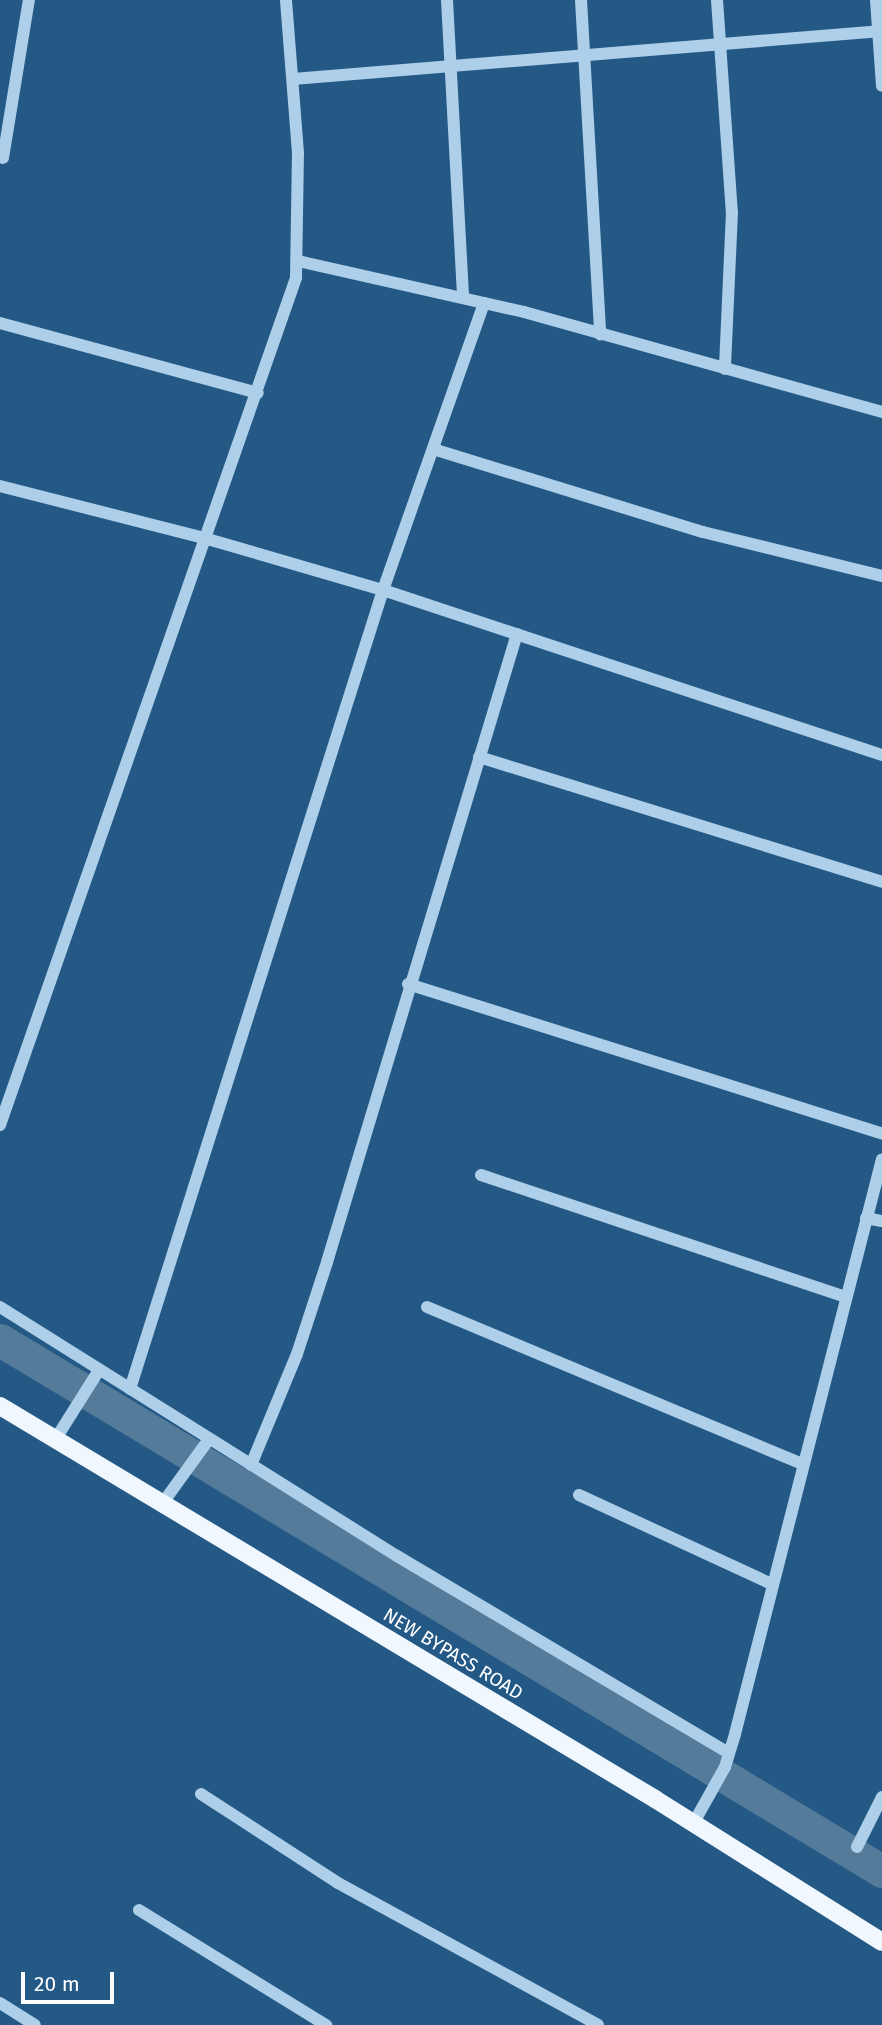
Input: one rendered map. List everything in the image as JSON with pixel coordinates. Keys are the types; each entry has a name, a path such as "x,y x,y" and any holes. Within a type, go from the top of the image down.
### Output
{"main road":[{"name":"NEW BYPASS ROAD","path":"0,1406 693,1824 882,1942"}],"street":[{"path":"3,158 29,0"},
{"path":"0,1125 204,538 286,316 298,261 301,221 286,0"},
{"path":"447,0 453,66 463,298"},
{"path":"581,0 600,334"},
{"path":"717,0 732,212 724,369"},
{"path":"876,0 882,86"},
{"path":"293,79 880,31"},
{"path":"298,261 484,303 882,412"},
{"path":"130,1389 383,590 484,303"},
{"path":"0,323 258,393"},
{"path":"433,449 703,532 882,576"},
{"path":"0,486 204,538 383,590 882,755"},
{"path":"251,1465 305,1328 517,634"},
{"path":"479,757 882,882"},
{"path":"408,984 882,1133"},
{"path":"693,1824 725,1768 882,1159"},
{"path":"481,1175 846,1297"},
{"path":"866,1218 882,1221"},
{"path":"0,1307 251,1465 729,1753"},
{"path":"427,1307 802,1464"},
{"path":"55,1440 99,1370"},
{"path":"162,1504 209,1439"},
{"path":"579,1495 772,1584"},
{"path":"201,1794 349,1889 598,2025"},
{"path":"857,1847 882,1797"},
{"path":"139,1910 326,2025"},
{"path":"0,2003 27,2023"}],"waterway":[{"path":"0,1340 882,1871"}]}
